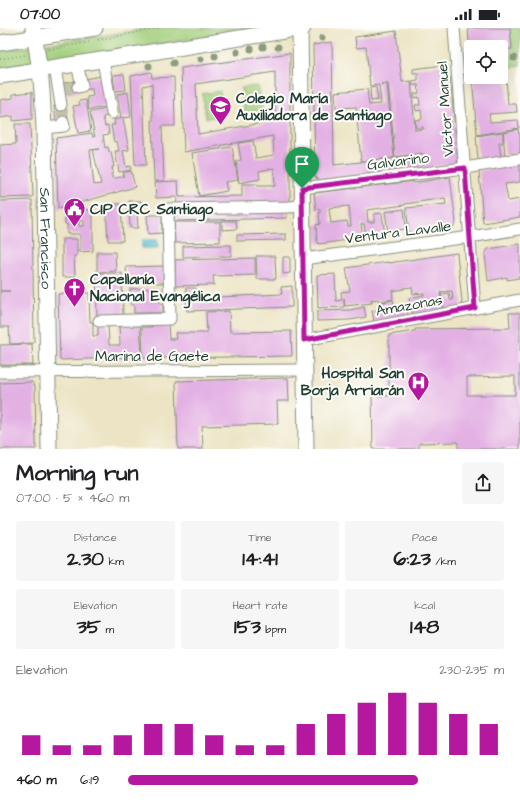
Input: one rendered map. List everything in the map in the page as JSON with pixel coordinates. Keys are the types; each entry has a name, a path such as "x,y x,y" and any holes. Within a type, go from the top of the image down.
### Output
{"main road":[{"path":"0,43 33,33 95,28"},
{"path":"0,76 301,28 306,449"},
{"name":"San Francisco","path":"33,33 40,70 44,128 49,449"}],"street":[{"name":"Víctor Manuel","path":"454,28 475,308"},
{"path":"103,60 112,113"},
{"path":"77,64 82,86 78,87"},
{"path":"42,91 61,104 61,90 55,67"},
{"path":"44,128 64,126 63,122"},
{"name":"Galvarino","path":"302,188 465,168 520,159"},
{"path":"99,321 170,319 168,209 302,206"},
{"name":"Ventura Lavalle","path":"303,259 470,238 520,229"},
{"name":"Amazonas","path":"304,340 520,300"},
{"name":"Marina de Gaete","path":"0,372 305,370"}],"path":[{"path":"0,59 160,28"}],"green space":[{"path":"153,28 264,28 0,68 0,51"},
{"path":"510,28 520,28 520,66 508,68 508,50 512,49"},
{"path":"258,86 262,110 245,112 241,88"},
{"path":"220,91 223,116 206,118 202,94"}],"water":[{"path":"142,240 157,240 158,248 142,248"}],"building":[{"path":"468,28 510,28 512,49 508,49 508,40 469,40"},
{"path":"396,31 402,82 411,81 415,130 424,129 423,127 416,128 415,120 422,119 421,110 416,111 415,105 420,105 419,97 414,98 414,94 419,93 418,85 412,85 412,81 418,80 418,73 413,73 413,69 444,65 446,77 450,77 458,161 455,164 320,180 315,177 313,45 332,42 334,165 422,155 422,153 395,157 387,84 394,158 361,161 356,107 336,108 335,92 367,89 369,105 381,104 379,85 370,86 366,47 356,48 355,37"},
{"path":"290,53 290,205 176,207 177,197 156,198 155,182 178,181 179,197 242,196 242,184 275,186 274,168 259,171 260,179 239,183 236,161 241,160 238,143 253,141 256,158 274,155 273,136 184,152 181,68","holes":["275,72 275,121 198,134 196,84"]},
{"path":"151,72 152,78 174,77 175,126 162,126 164,181 154,181 152,84 143,86 146,165 135,165 131,76"},
{"path":"124,74 126,90 115,91 113,75"},
{"path":"101,76 107,107 89,110 87,97 93,96 92,89 87,89 85,79"},
{"path":"77,81 79,92 64,94 63,83"},
{"path":"473,84 506,84 508,104 516,104 517,112 489,114 490,122 518,120 519,128 477,135"},
{"path":"376,87 378,100 371,101 370,88"},
{"path":"32,92 32,119 13,121 13,116 0,118 0,100 13,98 13,94"},
{"path":"128,92 131,117 121,118 117,94"},
{"path":"86,100 91,131 78,133 73,106 80,105 79,101"},
{"path":"66,105 68,120 56,122 54,106"},
{"path":"106,109 107,116 103,117 105,126 108,125 109,134 103,135 105,148 108,147 109,152 111,152 114,167 112,167 113,173 111,174 113,179 124,176 123,173 131,171 135,187 58,209 56,138 92,133 93,137 95,137 90,112","holes":["99,149 93,150 101,184 94,185 90,150"]},
{"path":"123,118 129,150 123,151 126,167 130,166 131,170 119,172 115,151 119,151 117,141 114,142 111,125 115,125 114,120"},
{"path":"15,124 30,124 33,197 0,198 0,145 16,144"},
{"path":"518,129 520,134 520,153 505,155 503,132"},
{"path":"503,132 503,143 499,143 501,157 479,160 476,136"},
{"path":"232,147 238,180 225,182 227,191 199,196 192,153"},
{"path":"520,164 520,182 505,184 508,201 520,199 520,217 483,223 479,171"},
{"path":"450,177 456,223 453,227 409,233 406,208 446,204 445,198 367,210 368,222 374,222 374,214 382,213 385,236 366,238 364,224 361,224 363,238 319,244 317,241 316,225 320,224 320,209 316,210 314,193 413,181 413,183","holes":["349,206 351,226 348,226 347,221 331,223 329,208"]},
{"path":"32,200 34,343 10,344 9,327 0,327 0,201"},
{"path":"129,201 141,201 142,211 137,212 138,228 130,228"},
{"path":"106,204 121,204 123,241 108,241"},
{"path":"287,209 287,218 174,221 174,211"},
{"path":"404,209 406,229 388,231 385,212"},
{"path":"67,210 93,210 93,251 80,252 80,234 67,234 67,224 65,224 65,218 67,218","holes":["79,221 84,221 84,226 79,226"]},
{"path":"147,215 162,215 162,233 148,234"},
{"path":"222,221 236,221 237,229 222,230"},
{"path":"174,222 220,222 220,242 175,243"},
{"path":"286,234 286,240 237,241 237,235"},
{"path":"62,239 77,239 77,256 74,256 75,277 62,277"},
{"path":"520,244 519,278 507,280 507,277 488,281 485,254 488,249"},
{"path":"231,245 231,256 183,257 183,246"},
{"path":"97,252 115,252 116,271 97,272"},
{"path":"457,253 462,302 460,307 443,310 413,315 409,298 424,295 424,293 413,294 412,287 392,291 393,299 379,302 378,299 371,300 372,303 345,306 344,298 344,307 318,308 317,275 335,274 336,301 342,300 341,292 350,291 346,268","holes":["452,291 453,300 450,300 449,293 441,294 443,310 440,292"]},
{"path":"256,256 275,256 276,279 257,279"},
{"path":"283,257 290,257 290,273 283,274"},
{"path":"255,258 255,275 213,276 214,285 175,286 175,260"},
{"path":"166,266 166,283 127,283 126,267"},
{"path":"96,273 122,273 123,316 97,316"},
{"path":"292,286 292,307 187,311 186,288 196,288 197,298 282,294 281,287"},
{"path":"159,288 160,304 163,304 163,313 134,313 134,305 131,305 130,289"},
{"path":"89,293 90,322 93,322 93,336 98,336 98,324 108,323 109,345 120,345 119,324 140,323 142,357 60,360 58,294"},
{"path":"393,300 395,311 400,310 400,305 406,304 408,316 374,322 372,311 379,310 378,303"},
{"path":"364,307 366,317 350,320 317,321 317,311 350,310"},
{"path":"229,311 230,332 291,331 292,356 163,358 163,355 153,355 153,358 143,358 142,327 152,327 152,323 168,323 169,339 176,339 175,333 207,333 206,312"},
{"name":"Hospital San Borja Arriarán","path":"509,313 520,313 520,449 458,449 458,442 419,443 419,449 373,449 372,396 389,396 389,335 415,331 415,329 510,328","holes":["515,376 515,395 467,395 467,377"]},
{"path":"32,344 33,365 0,365 0,345"},
{"path":"288,378 289,401 277,401 278,424 202,426 203,449 178,449 176,381"},
{"path":"32,382 35,386 36,449 0,449 0,383"}],"tunnel":[{"path":"63,89 78,87"},
{"path":"61,105 63,122"}],"place":[{"name":"Colegio María Auxiliadora de Santiago","path":"221,126"},
{"name":"CIP CRC Santiago","path":"74,228"},
{"name":"Capellanía Nacional Evangélica","path":"74,308"},
{"name":"Hospital San Borja Arriarán","path":"419,402"}],"route":[{"path":"465,168 475,308 304,340 302,188 465,168"}]}
